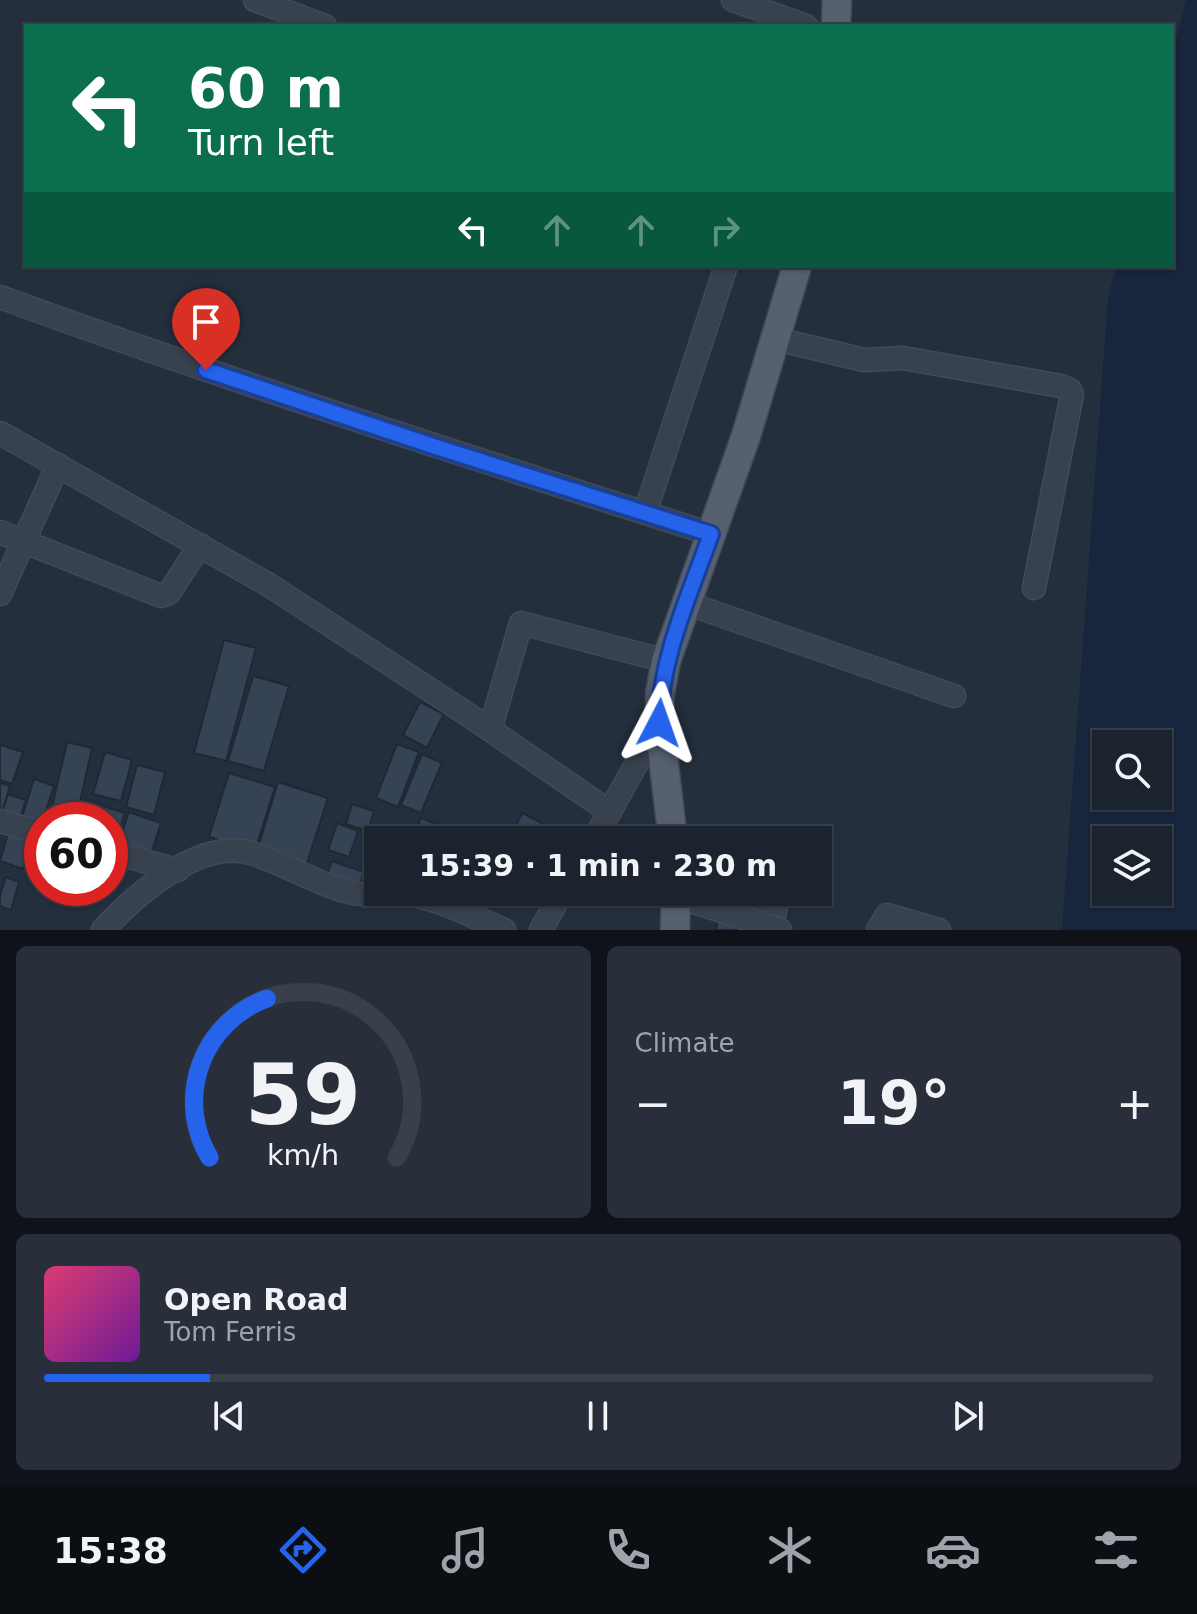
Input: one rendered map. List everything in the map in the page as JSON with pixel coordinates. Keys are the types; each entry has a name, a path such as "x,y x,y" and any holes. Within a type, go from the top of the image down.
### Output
{"main road":[{"path":"836,24 837,0"},
{"path":"671,826 659,723 666,661 746,436 796,268"},
{"path":"675,930 676,906"}],"street":[{"path":"255,0 320,24"},
{"path":"733,0 800,24"},
{"path":"645,513 725,268"},
{"path":"0,297 433,446 711,534"},
{"path":"776,339 864,360 903,358 1070,390 1072,394 1034,588"},
{"path":"0,433 269,585 610,812"},
{"path":"0,594 58,465"},
{"path":"0,532 161,596 169,593 200,545"},
{"path":"686,603 954,696"},
{"path":"490,730 521,623 666,661"},
{"path":"602,826 659,723"},
{"path":"0,821 24,828"},
{"path":"104,928 151,886 206,854 243,851 344,891 424,897 504,930"},
{"path":"128,857 178,870"},
{"path":"541,930 554,906"},
{"path":"711,906 780,930"},
{"path":"878,930 887,915 939,930"}],"water":[{"path":"1186,0 1197,0 1197,930 1062,930 1108,298 1116,268 1174,268 1174,47"}],"building":[{"path":"224,640 256,648 226,761 194,753"},
{"path":"253,676 289,686 264,771 228,761"},
{"path":"420,702 444,714 427,748 403,735"},
{"path":"67,742 92,748 80,802 53,802"},
{"path":"397,744 419,752 398,807 376,798"},
{"path":"0,745 23,752 12,784 0,780"},
{"path":"105,752 132,760 121,801 93,794"},
{"path":"422,754 442,763 421,813 401,805"},
{"path":"137,765 165,772 154,815 128,808"},
{"path":"229,773 275,787 255,851 209,837"},
{"path":"34,779 54,786 49,802 27,802"},
{"path":"278,782 328,798 305,869 256,854"},
{"path":"0,783 10,786 0,818"},
{"path":"8,794 26,800 18,825 0,819"},
{"path":"352,804 374,811 370,826 364,826 364,830 346,824"},
{"path":"129,812 161,823 149,860 128,853"},
{"path":"522,813 542,823 541,826 516,826"},
{"path":"421,818 442,826 418,826"},
{"path":"337,823 358,831 349,857 328,850"},
{"path":"9,830 24,835 23,869 0,861"},
{"path":"332,861 364,872 359,887 327,875"},
{"path":"6,877 19,882 11,910 0,906"},
{"path":"734,906 752,906 751,911"},
{"path":"753,906 791,906 786,924 751,914"},
{"path":"719,916 766,930 716,930"}],"route":[{"path":"206,370 711,534 666,661 659,723"}]}
